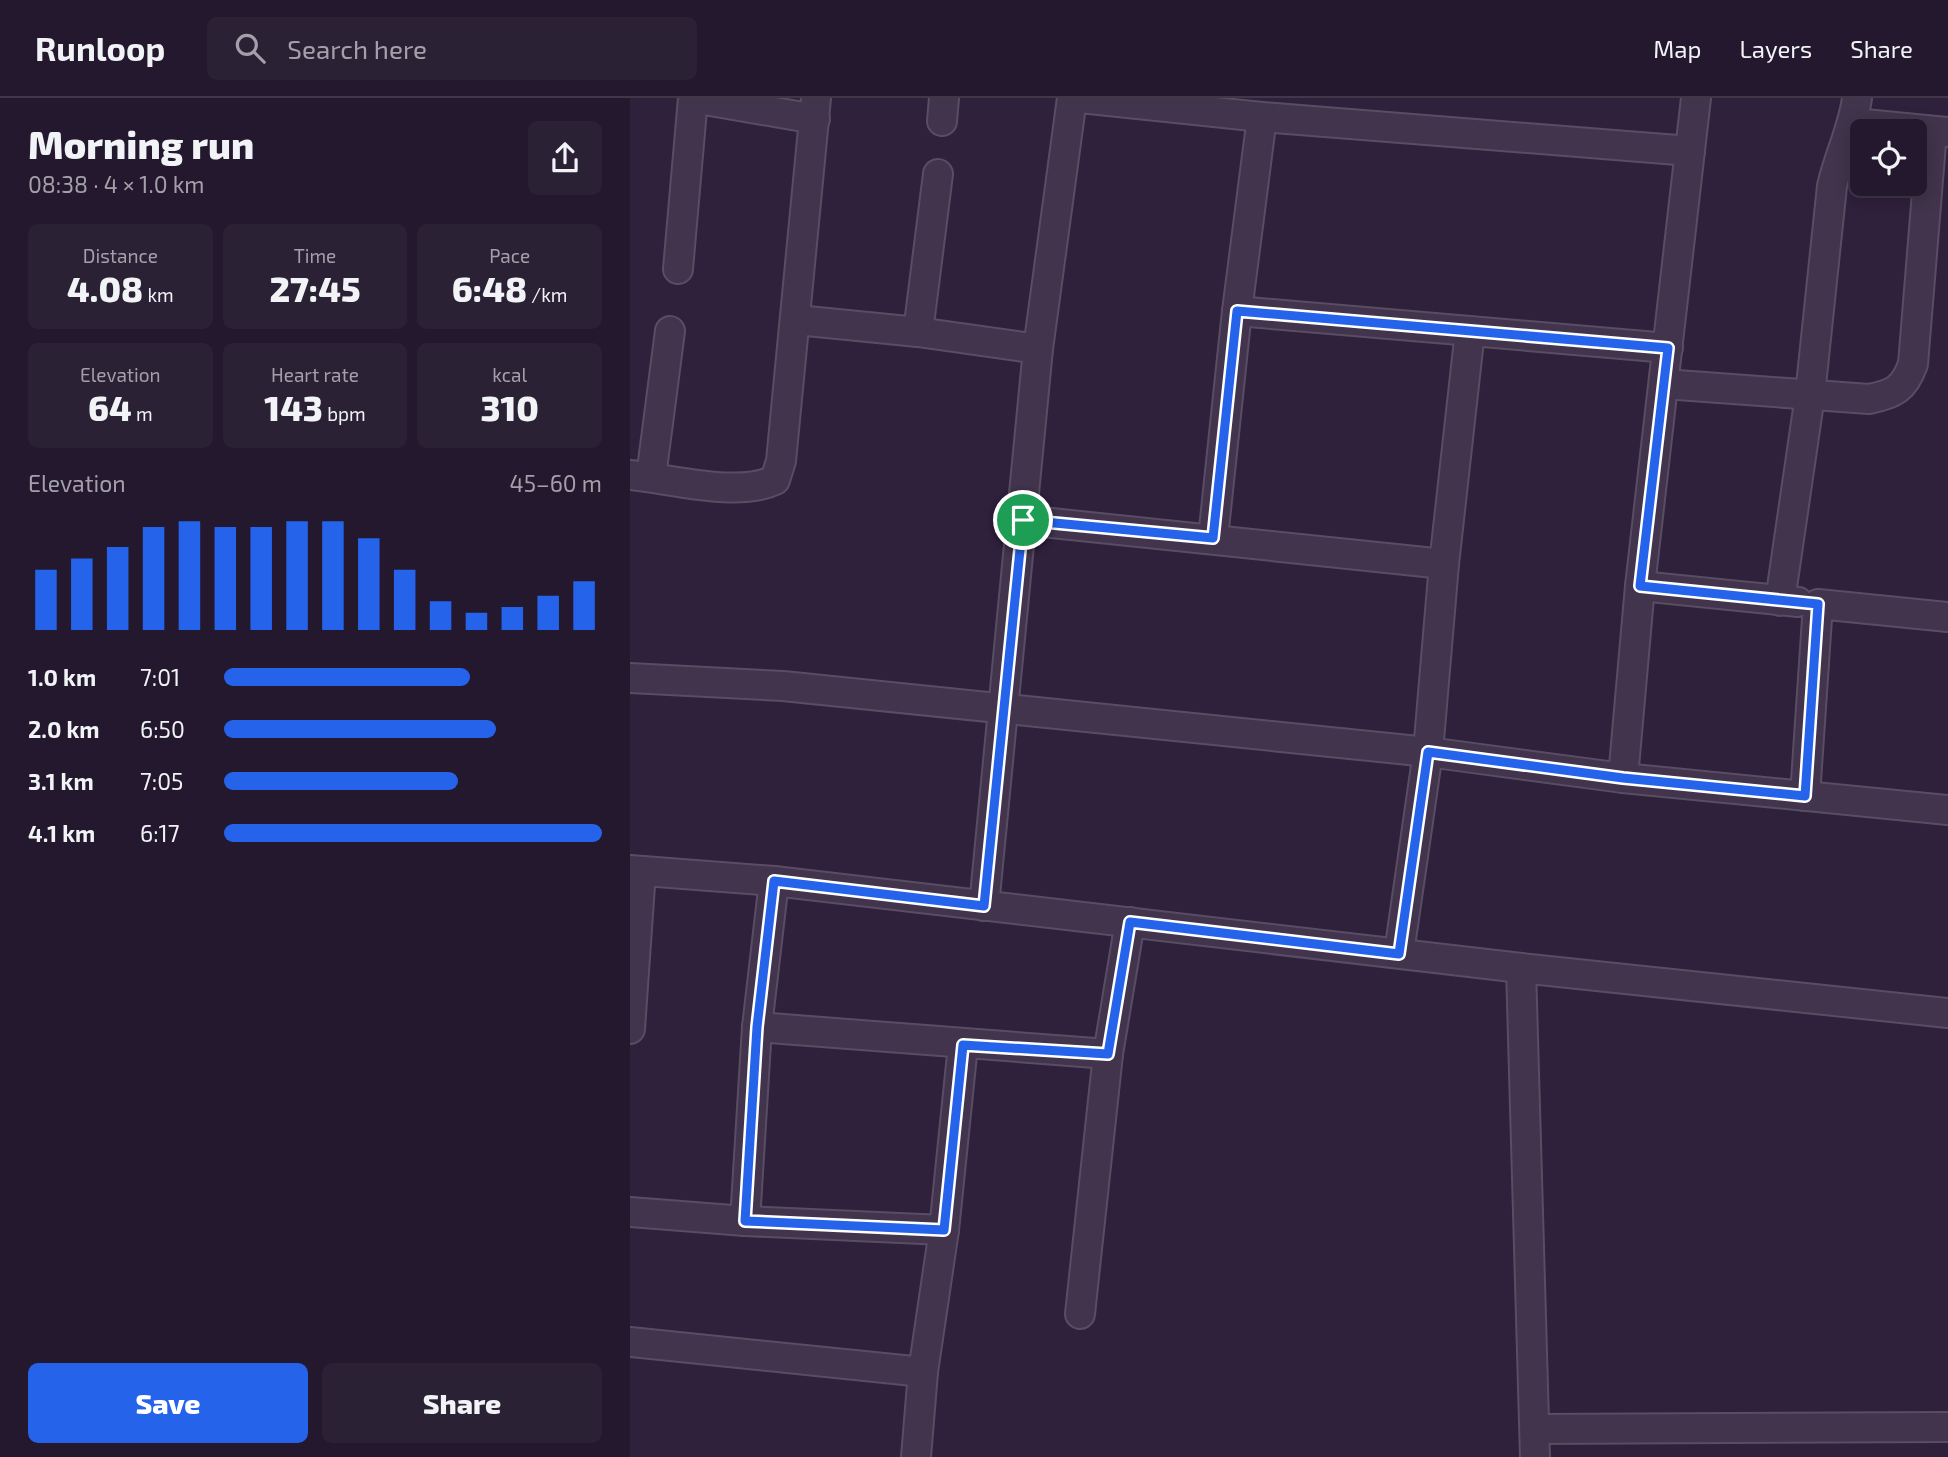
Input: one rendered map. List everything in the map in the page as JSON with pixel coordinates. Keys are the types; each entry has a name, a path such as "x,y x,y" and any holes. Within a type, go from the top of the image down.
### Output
{"street":[{"path":"670,331 641,476 734,487 761,487 775,480 781,461 797,320 816,108 693,98 678,269"},
{"path":"984,906 1038,349 1072,98"},
{"path":"1080,98 1262,117 1690,151"},
{"path":"1623,778 1640,586 1696,98"},
{"path":"1664,384 1810,395 1869,399 1891,395 1906,384 1913,364 1940,132 1855,110 1832,186 1810,395 1780,601"},
{"path":"1213,538 1237,311 1262,117"},
{"path":"918,332 938,174"},
{"path":"1237,311 1668,348"},
{"path":"797,320 918,332 1038,349"},
{"path":"1399,954 1428,752 1444,564 1470,331"},
{"path":"1023,520 1444,564"},
{"path":"1640,586 1948,617"},
{"path":"1805,796 1818,604"},
{"path":"630,678 783,686 1003,708 1428,752 1623,778 1948,810"},
{"path":"630,1029 635,870 774,881 1521,968 1948,1013"},
{"path":"745,1221 757,1027 774,881"},
{"path":"1080,1314 1108,1054 1130,922"},
{"path":"1521,968 1535,1457"},
{"path":"757,1027 963,1045 1108,1054"},
{"path":"916,1457 923,1372 944,1230 963,1045"},
{"path":"630,1212 745,1221 944,1230"},
{"path":"630,1342 923,1372"},
{"path":"1535,1429 1948,1427"}],"route":[{"path":"1237,311 1668,348 1640,586 1818,604 1805,796 1623,778 1428,752 1399,954 1130,922 1108,1054 963,1045 944,1230 745,1221 757,1027 774,881 984,906 1023,520 1213,538 1237,311"}]}
